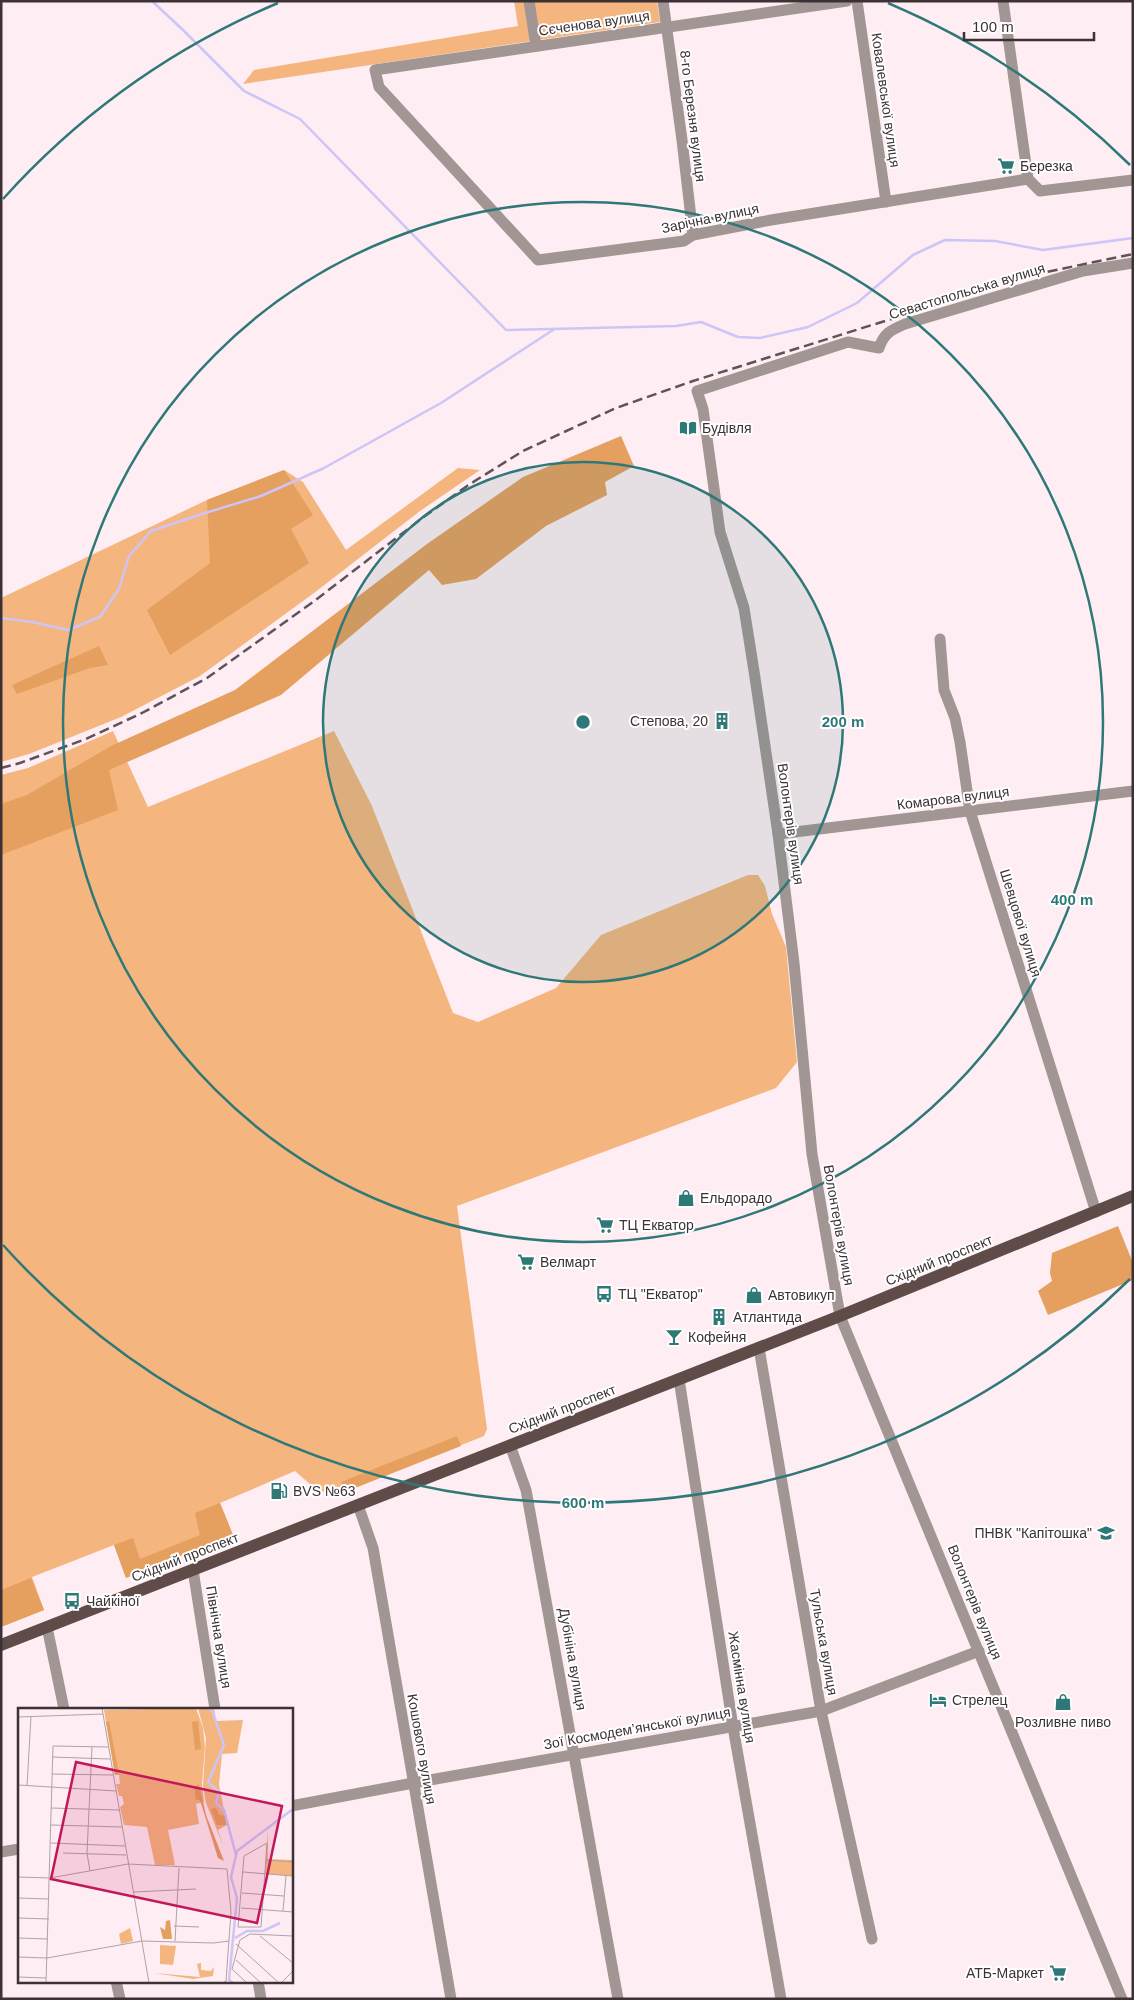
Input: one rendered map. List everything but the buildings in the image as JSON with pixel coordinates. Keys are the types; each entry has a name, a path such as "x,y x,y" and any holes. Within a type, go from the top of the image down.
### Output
{"main road":[{"name":"Східний проспект","path":"1,1645 840,1316 1133,1196"}],"street":[{"path":"529,1 536,46"},
{"name":"8-го Березня вулиця","path":"663,1 693,235"},
{"name":"Сєченова вулиця","path":"375,70 847,1"},
{"name":"Ковалевської вулиця","path":"857,1 886,202"},
{"path":"1003,1 1028,179 1040,191 1133,180"},
{"name":"Зарічна вулиця","path":"375,70 379,87 538,260 684,241 693,235 1028,179"},
{"name":"Севастопольська вулиця","path":"703,410 697,391 848,342 879,348 883,337 888,331 905,324 1083,271 1133,263"},
{"name":"Волонтерів вулиця","path":"703,410 720,532 744,608 778,834 794,963 812,1154 840,1316 1122,1999"},
{"name":"Шевцової вулиця","path":"940,639 944,690 957,727 970,811 1096,1212"},
{"name":"Комарова вулиця","path":"778,834 1133,791"},
{"name":"Тульська вулиця","path":"759,1348 821,1711 872,1939"},
{"name":"Жасмінна вулиця","path":"679,1379 733,1727 782,1999"},
{"name":"Дубініна вулиця","path":"510,1446 526,1490 618,1999"},
{"name":"Кошового вулиця","path":"358,1505 373,1548 451,1999"},
{"name":"Північна вулиця","path":"193,1570 215,1708"},
{"path":"47,1627 64,1708"},
{"name":"Зої Космодем’янської вулиця","path":"292,1806 821,1711 978,1651"},
{"path":"1,1852 18,1849"},
{"path":"116,1982 120,1999"},
{"path":"258,1982 261,1999"}],"shaded area":[{"path":"514,1 657,1 660,22 243,84 254,70 518,26"},
{"path":"621,436 634,466 605,482 607,495 546,526 476,579 442,585 429,570 281,695 109,770 118,810 1,855 1,804 27,795 111,746 235,690 427,544 523,477"},
{"path":"458,468 480,470 420,511 314,593 200,676 121,717 29,754 1,762 1,598 207,500 284,470 303,482 346,550"},
{"path":"284,470 313,515 291,529 309,563 170,655 147,610 210,563 207,500"},
{"path":"99,646 108,665 90,668 17,694 12,685"},
{"path":"113,731 148,807 334,731 372,806 453,1013 478,1022 556,988 601,935 748,875 758,875 765,886 772,914 786,947 797,1062 776,1088 457,1206 487,1429 484,1436 333,1496 312,1486 295,1471 220,1503 233,1535 126,1578 114,1545 32,1577 44,1610 1,1627 1,775 28,768"},
{"path":"1118,1226 1133,1263 1133,1280 1048,1315 1038,1291 1052,1281 1050,1273 1052,1253"},
{"path":"457,1436 461,1446 345,1492 341,1482"},
{"path":"220,1503 233,1535 126,1578 114,1545 133,1538 140,1559 200,1535 195,1513"},
{"path":"31,1578 44,1610 1,1627 1,1590"}],"waterway":[{"path":"152,1 244,91 300,119 506,330 676,326 701,322 738,337 760,338 808,327 857,303 913,255 945,240 995,241 1043,250 1133,238"},
{"path":"1,618 32,622 68,630 100,617 119,589 129,556 151,531 261,496 324,468 441,403 553,330"}],"railway":[{"path":"1,768 86,739 142,713 207,678 313,602 470,484 523,451 616,408 693,381 1032,275 1133,254"}],"place":[{"name":"Березка","path":"1006,166"},
{"name":"Будівля","path":"688,428"},
{"name":"Степова, 20","path":"722,721"},
{"name":"Ельдорадо","path":"686,1198"},
{"name":"ТЦ Екватор","path":"605,1225"},
{"name":"Велмарт","path":"526,1262"},
{"name":"ТЦ \"Екватор\"","path":"604,1294"},
{"name":"Автовикуп","path":"754,1295"},
{"name":"Атлантида","path":"719,1317"},
{"name":"Кофейня","path":"674,1337"},
{"name":"BVS №63","path":"279,1491"},
{"name":"ПНВК \"Капітошка\"","path":"1106,1533"},
{"name":"Чайкіної","path":"72,1601"},
{"name":"Стрелец","path":"938,1700"},
{"name":"Розливне пиво","path":"1063,1702"},
{"name":"АТБ-Маркет","path":"1058,1973"}]}
